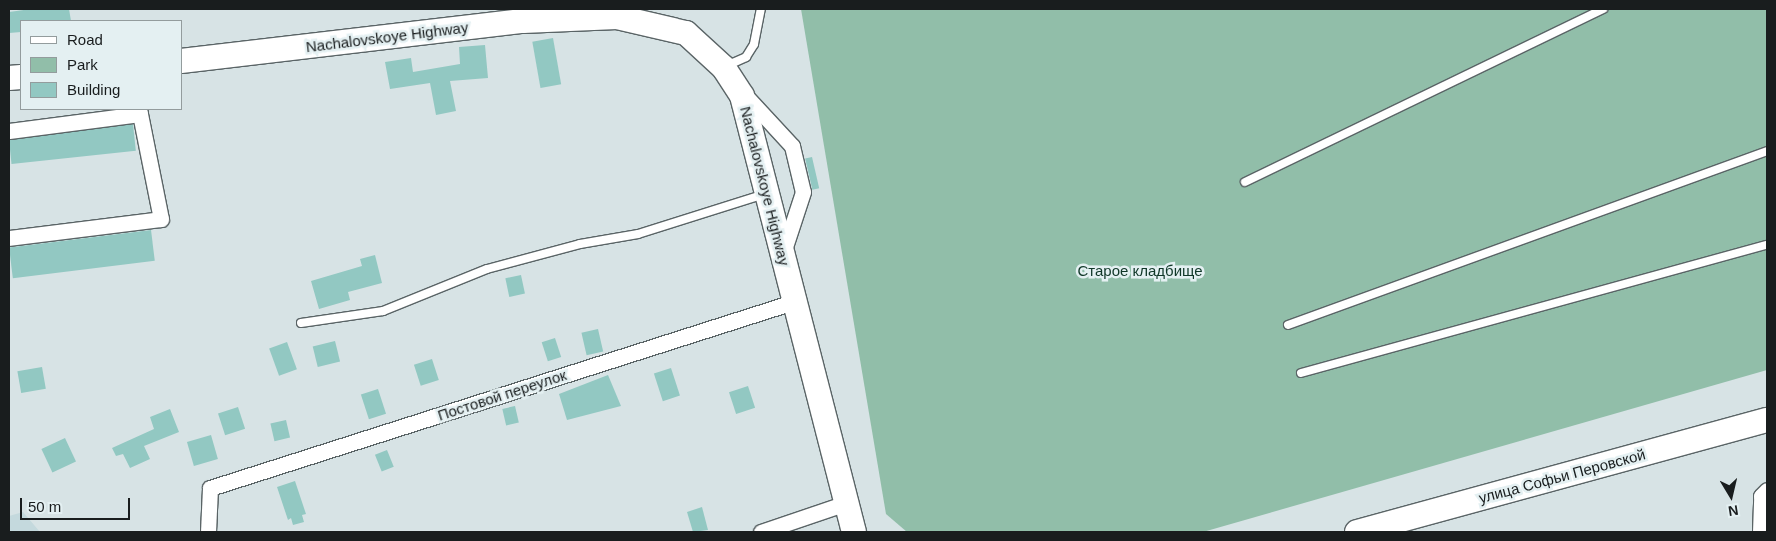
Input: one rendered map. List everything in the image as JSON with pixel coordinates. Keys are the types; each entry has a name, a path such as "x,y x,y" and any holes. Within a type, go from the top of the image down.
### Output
{"main road":[{"name":"Nachalovskoye Highway","path":"182,61 523,21 618,16 686,33 728,73 742,96 770,192 793,302 852,521"},
{"name":"улица Софьи Перовской","path":"1357,532 1767,420"},
{"path":"852,521 869,532"}],"street":[{"path":"728,73 792,146 803,192 783,254"},
{"path":"9,131 139,112 161,219 9,238"},
{"name":"Постовой переулок","path":"208,532 210,488 793,302"},
{"path":"1760,532 1761,496 1767,490"},
{"path":"760,532 852,521"}],"lane":[{"path":"728,73 746,57 754,44 761,9"},
{"path":"1245,182 1603,9"},
{"path":"1288,325 1767,151"},
{"path":"300,323 383,311 487,269 580,244 638,234 770,192"},
{"path":"1301,373 1767,245"}],"shaded area":[{"path":"23,512 40,532 9,532 9,516"}],"green space":[{"name":"Старое кладбище","path":"801,9 1767,9 1767,370 1203,532 907,532 886,514"}],"building":[{"path":"31,9 69,9 71,20 20,20 20,32 9,33 9,12"},
{"path":"553,38 561,84 540,88 532,42"},
{"path":"485,45 488,78 450,81 456,111 436,115 430,83 390,89 385,62 411,58 413,72 460,64 459,47"},
{"path":"133,124 136,151 12,164 9,137"},
{"path":"812,157 819,188 812,190 805,159"},
{"path":"151,230 155,261 13,278 9,247"},
{"path":"375,255 382,283 348,292 350,300 319,309 311,281 362,266 360,259"},
{"path":"521,275 525,294 509,297 505,278"},
{"path":"598,329 603,351 587,355 581,333"},
{"path":"555,338 561,357 548,361 542,342"},
{"path":"335,341 340,361 318,367 313,347"},
{"path":"287,342 297,369 279,376 269,348"},
{"path":"432,359 439,380 421,386 414,365"},
{"path":"42,367 46,389 21,393 17,371"},
{"path":"671,368 680,396 663,401 654,374"},
{"path":"608,375 621,406 567,420 559,394"},
{"path":"748,386 755,408 736,414 729,392"},
{"path":"378,389 386,414 369,419 361,395"},
{"path":"515,406 519,423 506,425 502,409"},
{"path":"238,407 245,429 225,435 218,413"},
{"path":"170,409 179,432 144,446 150,459 130,468 123,454 116,456 112,448 154,429 150,417"},
{"path":"286,420 290,438 274,441 270,424"},
{"path":"211,435 218,459 194,466 187,442"},
{"path":"65,438 76,462 52,473 41,449"},
{"path":"387,450 394,467 382,472 375,455"},
{"path":"295,481 306,514 302,515 304,522 293,525 291,518 288,520 277,487"},
{"path":"702,507 708,530 693,532 687,512"}]}
